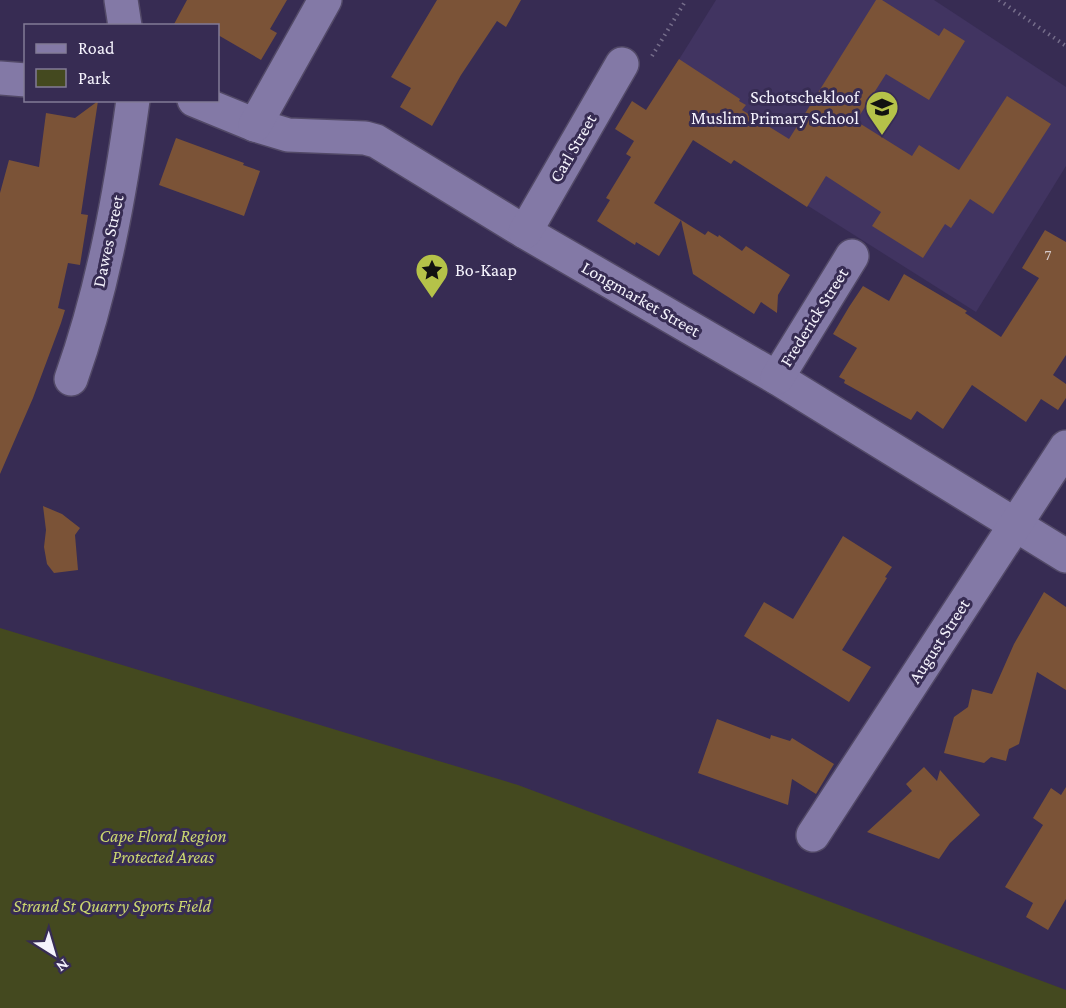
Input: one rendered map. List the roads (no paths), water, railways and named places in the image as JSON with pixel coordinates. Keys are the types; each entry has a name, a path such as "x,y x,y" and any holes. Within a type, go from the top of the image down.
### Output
{"street":[{"path":"121,0 125,24"},
{"path":"255,125 325,0"},
{"name":"Carl Street","path":"525,232 622,64"},
{"path":"0,78 24,80"},
{"name":"Dawes Street","path":"71,379 88,330 108,248 126,155 133,102"},
{"name":"Longmarket Street","path":"199,102 255,125 288,135 365,138 376,141 525,232 777,378 1066,556"},
{"name":"Frederick Street","path":"777,378 852,256"},
{"name":"August Street","path":"813,835 1066,447"}],"place":[{"name":"Schotschekloof Muslim Primary School","path":"882,136"},
{"name":"Bo-Kaap","path":"432,299"}],"park label":[{"name":"Cape Floral Region Protected Areas","path":"163,846"},
{"name":"Strand St Quarry Sports Field","path":"112,906"}]}
